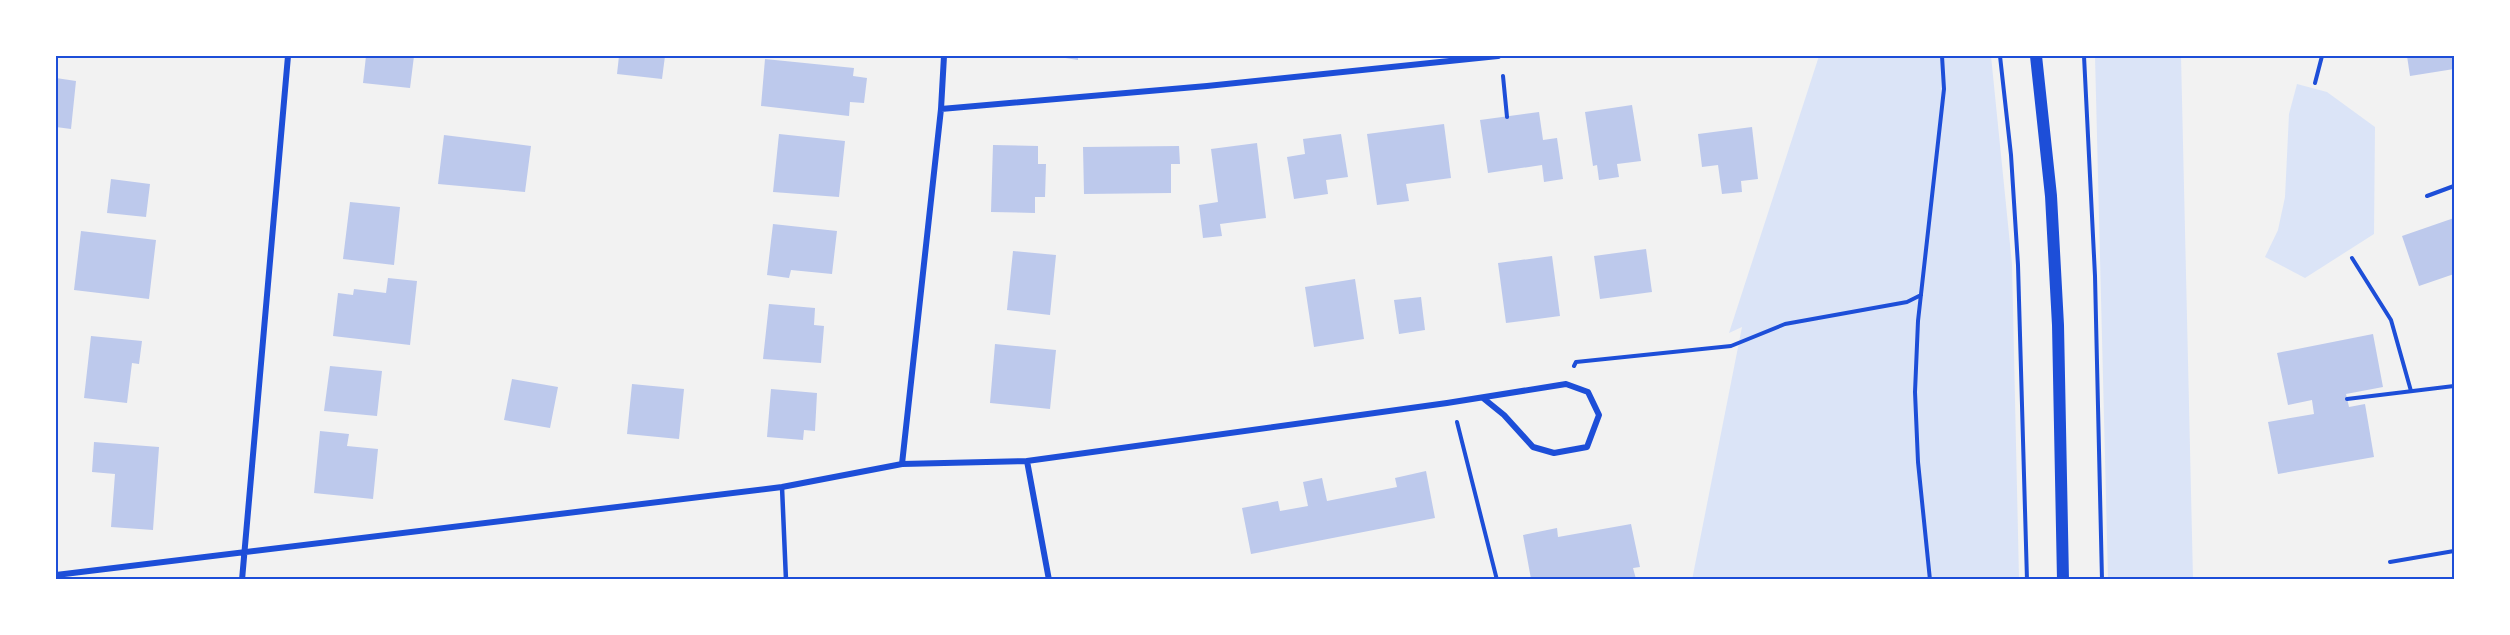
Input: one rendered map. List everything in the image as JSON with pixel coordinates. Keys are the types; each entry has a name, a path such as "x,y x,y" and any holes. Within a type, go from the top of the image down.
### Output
{"main road":[{"path":"2036,56 2051,196 2056,290 2063,579"}],"street":[{"path":"242,579 288,56"},
{"path":"902,464 941,109 944,56"},
{"path":"941,109 1207,86 1498,56"},
{"path":"56,575 782,487 902,464 1027,461 1483,398 1566,384 1588,392 1599,415 1587,447 1554,453 1533,447 1504,415 1483,398"},
{"path":"1027,461 1049,579"}],"lane":[{"path":"782,487 786,579"}],"path":[{"path":"1930,579 1918,462 1915,392 1918,321 1944,89 1942,56"},
{"path":"2000,56 2011,155 2018,265 2027,579"},
{"path":"2084,56 2095,276 2102,579"},
{"path":"2315,83 2322,56"},
{"path":"1502,66 1507,117"},
{"path":"2427,196 2454,186"},
{"path":"2352,258 2391,320 2411,391"},
{"path":"1566,384 1576,362 1731,346 1785,324 1907,302 1922,294"},
{"path":"2348,399 2454,386"},
{"path":"1447,403 1458,424 1497,579"},
{"path":"2390,562 2454,551"}],"shaded area":[{"path":"1819,56 1991,56 2012,264 2019,579 1692,580 1742,327 1729,333"},
{"path":"2095,56 2181,56 2193,579 2108,579"},
{"path":"2297,84 2327,92 2375,127 2374,234 2305,278 2265,257 2278,230 2285,197 2289,114"}],"building":[{"path":"366,56 414,56 410,88 363,83"},
{"path":"619,56 665,56 662,79 617,74"},
{"path":"1053,56 1078,56 1078,60"},
{"path":"2407,56 2454,56 2454,69 2410,76"},
{"path":"765,59 854,68 853,76 867,78 864,103 850,102 849,116 761,106"},
{"path":"56,78 76,81 71,129 56,127"},
{"path":"1632,105 1641,161 1617,164 1619,177 1599,180 1597,165 1593,166 1585,112"},
{"path":"1539,112 1543,140 1557,138 1563,179 1544,182 1542,165 1488,173 1480,120"},
{"path":"1444,124 1451,178 1406,184 1409,201 1377,205 1367,134"},
{"path":"1752,127 1758,179 1741,181 1742,192 1722,194 1718,165 1702,167 1698,134"},
{"path":"779,134 845,141 839,197 773,192"},
{"path":"1341,134 1348,177 1326,180 1328,194 1294,199 1287,157 1305,154 1303,139"},
{"path":"444,135 531,146 525,192 438,184"},
{"path":"1257,143 1266,218 1220,224 1222,236 1203,238 1199,205 1218,202 1211,149"},
{"path":"993,145 1038,146 1038,164 1046,164 1045,197 1035,197 1035,213 991,212"},
{"path":"1179,146 1180,164 1171,164 1171,193 1084,194 1083,147"},
{"path":"111,179 150,184 146,217 107,213"},
{"path":"350,202 400,207 394,265 343,259"},
{"path":"2454,218 2454,274 2419,286 2402,236"},
{"path":"773,224 837,231 832,274 791,270 789,278 767,275"},
{"path":"81,231 156,240 149,299 74,290"},
{"path":"1646,249 1652,292 1600,299 1594,256"},
{"path":"1013,251 1056,255 1050,315 1007,310"},
{"path":"1552,256 1560,316 1506,323 1498,263"},
{"path":"388,278 417,281 410,345 333,336 338,293 353,295 354,289 386,293"},
{"path":"1355,279 1364,339 1314,347 1305,287"},
{"path":"1421,297 1425,330 1399,334 1394,300"},
{"path":"769,304 815,308 814,325 824,326 821,363 763,359"},
{"path":"2373,334 2383,387 2346,394 2349,407 2365,404 2374,457 2278,474 2268,422 2314,414 2312,400 2288,405 2277,353"},
{"path":"91,336 142,341 139,364 132,363 127,403 84,398"},
{"path":"995,344 1056,350 1050,409 990,403"},
{"path":"330,366 382,371 377,416 324,411"},
{"path":"512,379 558,387 550,428 504,420"},
{"path":"632,384 684,389 679,439 627,434"},
{"path":"771,389 817,393 815,431 804,430 803,440 767,437"},
{"path":"320,431 349,434 347,446 378,449 373,499 314,493"},
{"path":"94,442 159,447 153,530 111,527 115,474 92,472"},
{"path":"1426,471 1435,518 1251,554 1242,508 1278,501 1280,511 1308,506 1303,482 1322,478 1327,501 1397,487 1395,478"},
{"path":"1631,524 1640,567 1633,568 1636,579 1531,579 1523,535 1557,528 1558,537"}]}
